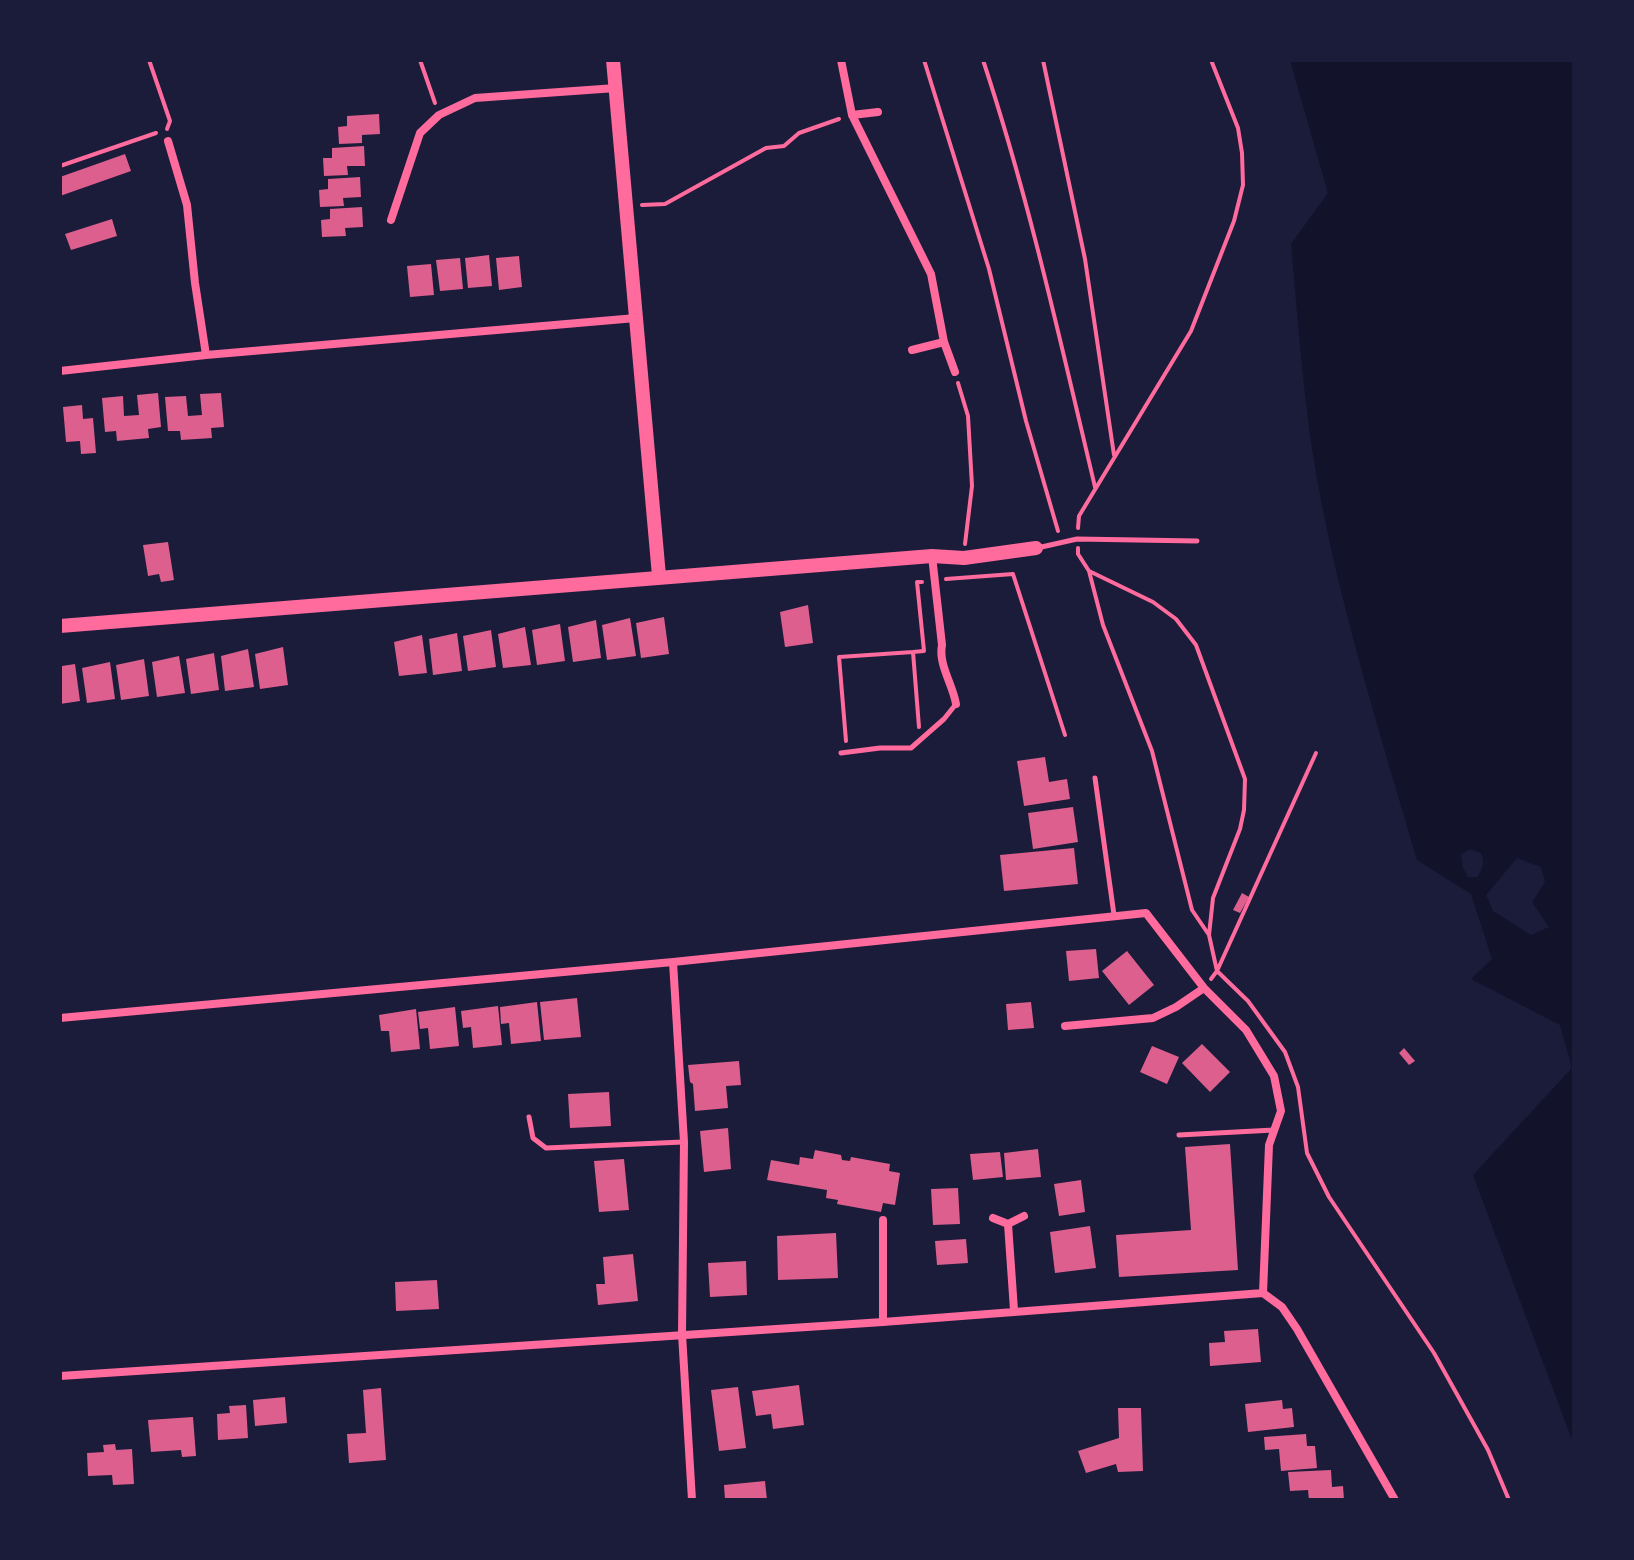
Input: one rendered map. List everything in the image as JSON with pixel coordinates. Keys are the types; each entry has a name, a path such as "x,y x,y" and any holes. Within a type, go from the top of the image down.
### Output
{"street":[{"path":"613,60 659,576"},
{"path":"841,60 852,115 931,274 944,342 955,372"},
{"path":"391,220 420,133 439,115 475,98 617,88"},
{"path":"852,115 878,112"},
{"path":"168,141 187,205 206,355"},
{"path":"60,371 206,355 636,318"},
{"path":"912,350 944,342"},
{"path":"60,626 659,576 932,556 964,558 1036,548"},
{"path":"932,556 942,645 940,656 954,688 956,704"},
{"path":"60,1018 673,962 1146,913 1204,988 1246,1030 1274,1076 1281,1111 1269,1145 1263,1293"},
{"path":"673,962 684,1142 682,1334 692,1500"},
{"path":"1065,1026 1153,1018 1204,988"},
{"path":"993,1218 1008,1224 1024,1216"},
{"path":"883,1220 883,1322"},
{"path":"1008,1224 1014,1310"},
{"path":"60,1376 883,1322 1263,1293 1282,1307 1297,1329 1395,1500"}],"lane":[{"path":"1036,548 1077,539 1197,541"},
{"path":"841,753 911,748 956,704"},
{"path":"1095,778 1114,916"},
{"path":"529,1117 533,1138 546,1148 684,1142"},
{"path":"1179,1135 1274,1130"}],"path":[{"path":"149,60 170,121 168,141"},
{"path":"420,60 439,115"},
{"path":"924,60 989,269 1026,421 1062,543"},
{"path":"983,60 1056,322 1095,489"},
{"path":"1043,60 1085,259 1114,457"},
{"path":"1209,935 1192,910 1152,751 1103,625 1089,571 1078,554 1077,539 1079,516 1191,331 1219,265 1243,185 1238,128 1211,60"},
{"path":"628,206 665,204 766,148 784,146 799,133 852,115"},
{"path":"60,166 167,129"},
{"path":"955,372 968,416 972,486 964,558"},
{"path":"1089,571 1153,602 1176,619 1196,645 1245,779 1240,829 1213,898 1209,935 1217,971 1248,1001 1285,1052 1298,1087 1307,1153 1323,1186 1434,1353 1488,1450 1509,1500"},
{"path":"846,742 839,657 924,651 917,582 1013,574 1065,735"},
{"path":"913,652 920,741"},
{"path":"1217,971 1316,753"}],"shaded area":[{"path":"1290,60 1574,60 1574,1445 1473,1175 1571,1069 1571,1064 1560,1025 1471,979 1492,959 1471,894 1417,860 1361,668 1336,571 1316,473 1304,387 1291,244 1328,193","holes":["1470,849 1482,856 1483,865 1477,877 1468,877 1463,868 1461,855","1517,858 1541,867 1545,882 1532,902 1549,927 1531,935 1493,911 1486,895"]}],"building":[{"path":"379,114 380,134 362,135 362,143 339,144 338,127 347,126 347,116"},
{"path":"364,146 365,166 347,166 348,175 324,176 323,158 332,158 332,148"},
{"path":"125,154 131,171 60,196 60,177"},
{"path":"360,177 361,197 343,198 344,206 320,207 319,190 328,189 328,179"},
{"path":"362,207 363,227 345,228 346,236 322,237 321,220 330,219 330,209"},
{"path":"112,219 117,236 71,250 65,234"},
{"path":"489,255 492,286 468,288 465,258"},
{"path":"519,256 522,287 499,290 496,258"},
{"path":"460,258 463,289 440,291 436,260"},
{"path":"431,264 434,295 410,297 407,266"},
{"path":"158,393 161,427 148,429 149,438 117,441 116,431 105,432 102,398 123,396 124,416 139,415 137,395"},
{"path":"221,393 224,427 211,428 212,438 181,440 180,431 168,431 165,397 186,396 188,416 202,415 200,394"},
{"path":"82,405 83,419 93,418 96,453 81,454 80,441 66,442 63,407"},
{"path":"168,542 174,580 161,582 159,574 148,576 143,545"},
{"path":"808,605 813,643 785,647 780,612"},
{"path":"664,617 669,654 641,658 636,623"},
{"path":"630,618 636,656 607,660 602,625"},
{"path":"596,620 601,658 573,662 568,627"},
{"path":"560,624 565,661 537,665 532,630"},
{"path":"525,627 531,665 503,668 498,634"},
{"path":"491,630 496,667 468,671 463,636"},
{"path":"457,633 462,671 433,675 429,639"},
{"path":"422,635 427,673 399,676 394,642"},
{"path":"283,647 288,685 260,689 255,654"},
{"path":"248,649 254,687 225,691 221,656"},
{"path":"214,653 219,690 191,694 186,659"},
{"path":"179,656 185,693 157,697 152,662"},
{"path":"144,659 149,696 121,700 116,665"},
{"path":"110,662 115,699 87,703 82,668"},
{"path":"75,664 80,701 60,704 60,669"},
{"path":"1045,757 1049,782 1067,779 1070,799 1024,806 1017,761"},
{"path":"1073,807 1078,842 1033,849 1028,813"},
{"path":"1074,848 1078,884 1004,891 1000,855"},
{"path":"1242,893 1249,897 1240,913 1233,910"},
{"path":"1096,949 1099,978 1069,981 1066,951"},
{"path":"1127,951 1154,985 1129,1005 1102,971"},
{"path":"577,998 581,1037 544,1040 540,1002"},
{"path":"537,1002 541,1041 511,1044 509,1023 501,1024 500,1007"},
{"path":"1031,1002 1034,1028 1008,1030 1006,1004"},
{"path":"498,1006 502,1045 473,1048 471,1027 463,1028 461,1011"},
{"path":"455,1007 459,1046 430,1049 428,1028 420,1029 418,1012"},
{"path":"416,1009 420,1049 391,1052 389,1031 381,1031 379,1015"},
{"path":"1202,1044 1230,1072 1210,1092 1182,1063"},
{"path":"1152,1046 1179,1057 1167,1084 1140,1072"},
{"path":"1404,1048 1415,1061 1409,1065 1399,1053"},
{"path":"739,1061 741,1085 726,1086 728,1108 695,1111 688,1065"},
{"path":"609,1092 611,1126 570,1128 568,1094"},
{"path":"728,1128 731,1169 704,1172 700,1131"},
{"path":"1230,1144 1238,1270 1119,1277 1116,1235 1191,1230 1185,1147"},
{"path":"1038,1149 1041,1177 1006,1180 1004,1153"},
{"path":"815,1150 841,1155 842,1160 850,1161 851,1157 890,1164 889,1171 900,1173 895,1205 883,1203 881,1212 837,1204 838,1200 826,1198 827,1190 767,1180 771,1160 799,1165 800,1157 813,1159"},
{"path":"1000,1152 1003,1177 973,1180 970,1154"},
{"path":"624,1159 629,1210 599,1212 594,1161"},
{"path":"1081,1180 1085,1212 1059,1216 1054,1184"},
{"path":"958,1188 960,1224 933,1225 931,1189"},
{"path":"1090,1226 1096,1268 1055,1273 1050,1232"},
{"path":"836,1233 838,1278 778,1280 777,1236"},
{"path":"966,1239 968,1263 937,1265 935,1241"},
{"path":"633,1254 638,1301 598,1305 596,1284 605,1284 603,1257"},
{"path":"746,1261 747,1295 710,1297 708,1263"},
{"path":"437,1280 439,1309 396,1311 395,1282"},
{"path":"1258,1329 1261,1362 1210,1366 1209,1343 1225,1342 1224,1331"},
{"path":"799,1385 804,1425 773,1429 771,1414 756,1416 752,1391"},
{"path":"738,1387 746,1448 719,1451 711,1390"},
{"path":"381,1388 386,1460 349,1463 347,1434 366,1433 363,1390"},
{"path":"285,1397 287,1423 255,1426 253,1400"},
{"path":"1282,1400 1283,1409 1292,1408 1294,1427 1248,1432 1245,1404"},
{"path":"246,1405 248,1438 218,1440 217,1414 230,1413 229,1406"},
{"path":"1118,1408 1141,1408 1143,1471 1118,1472 1116,1464 1086,1473 1078,1451 1119,1438"},
{"path":"193,1417 196,1456 182,1457 181,1450 151,1452 148,1420"},
{"path":"1306,1434 1307,1446 1315,1446 1317,1468 1281,1471 1279,1449 1265,1450 1264,1437"},
{"path":"115,1444 116,1450 132,1449 134,1484 113,1485 112,1475 88,1476 87,1453 104,1452 103,1445"},
{"path":"1331,1470 1332,1487 1343,1486 1344,1500 1309,1500 1308,1490 1290,1491 1288,1472"},
{"path":"765,1481 767,1500 725,1500 724,1485"}]}
